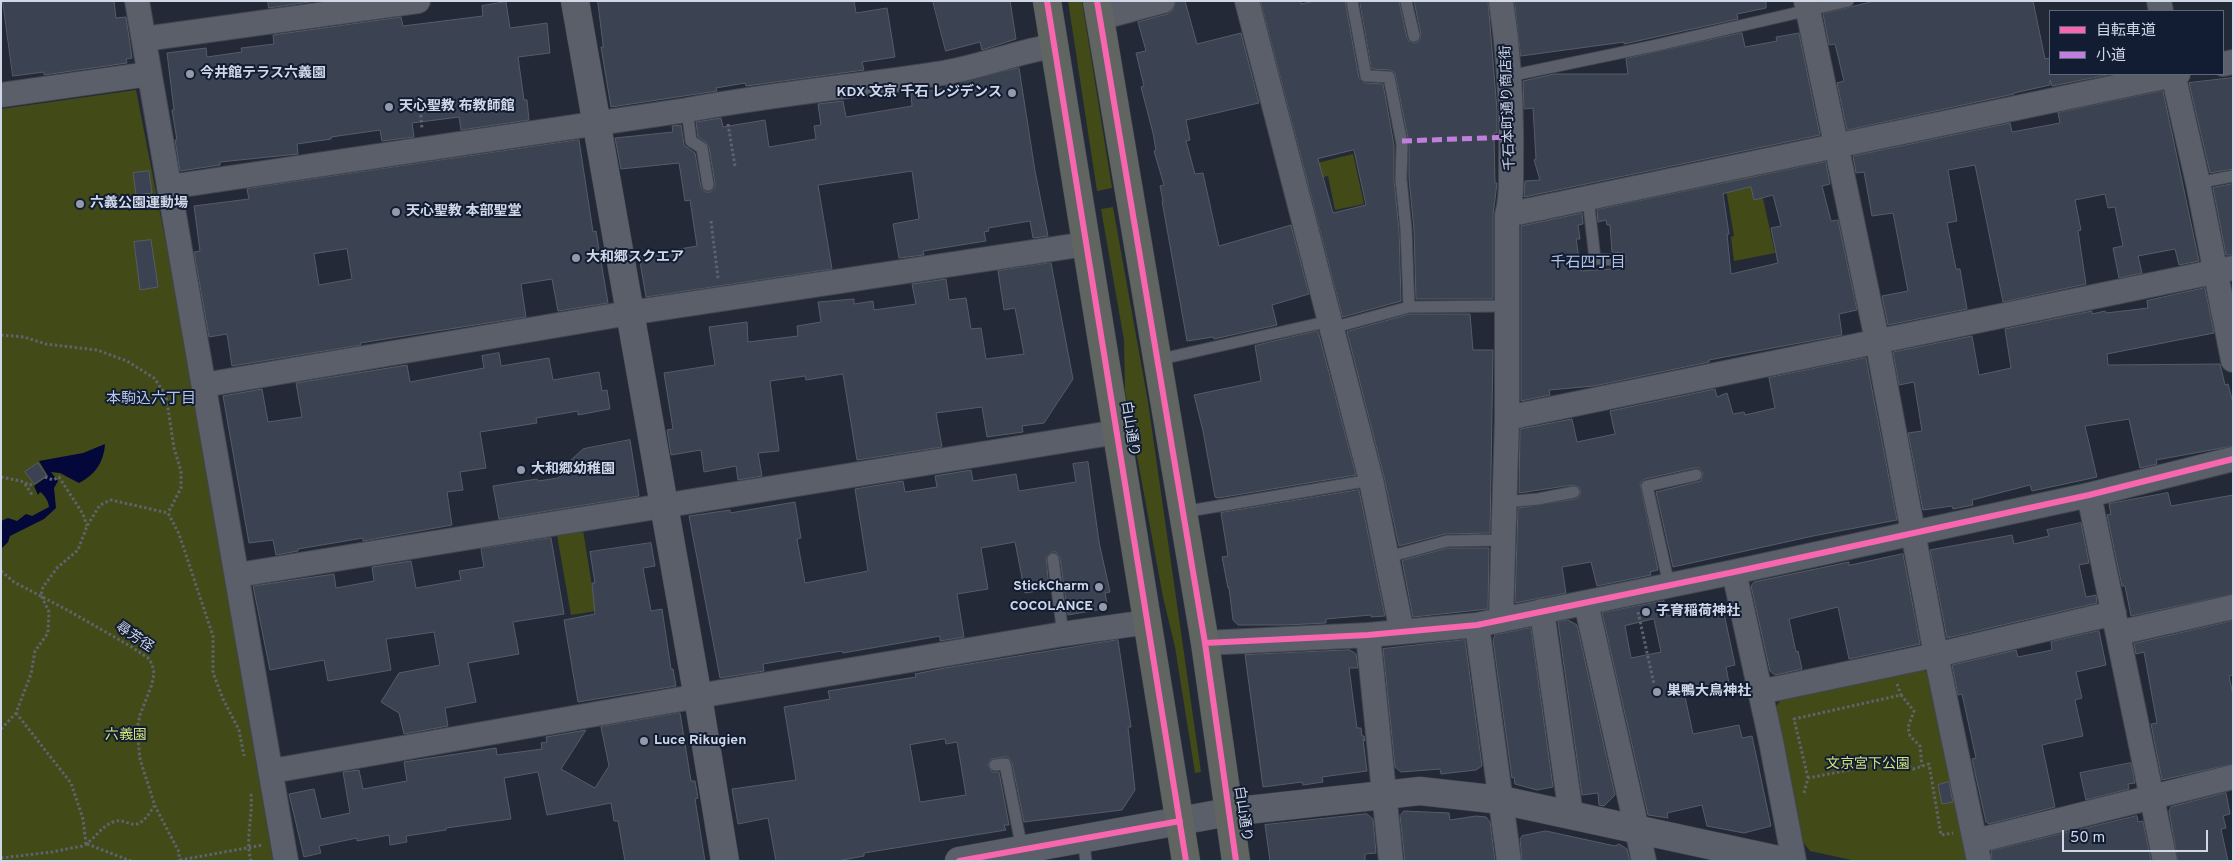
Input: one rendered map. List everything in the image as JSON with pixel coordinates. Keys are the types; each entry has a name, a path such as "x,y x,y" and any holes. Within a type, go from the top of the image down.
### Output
{"highway":[{"name":"白山通り","path":"1047,1 1186,861"},
{"name":"白山通り","path":"1099,10 1205,643 1236,861"}],"street":[{"path":"137,1 285,852"},
{"path":"144,39 418,1"},
{"path":"575,1 698,696 725,861"},
{"path":"1099,10 1163,1"},
{"path":"1247,1 1371,480 1402,632"},
{"name":"千石本町通り商店街","path":"1501,1 1509,76 1512,137 1510,204 1507,215 1508,418 1501,620"},
{"path":"1806,6 1837,144 1877,340 1936,655 1976,843 2152,796 2233,778"},
{"path":"169,187 725,103 946,72 1025,51 1054,46"},
{"path":"1,94 149,74"},
{"path":"1507,215 2170,75"},
{"path":"2175,75 2198,183 2224,270 2233,360"},
{"path":"204,385 629,313 1086,244"},
{"path":"1508,418 1877,340 2224,270"},
{"path":"238,575 1117,432"},
{"path":"1205,643 1368,635 1477,625 1734,572 2089,494 2233,459"},
{"path":"2089,494 2165,861"},
{"path":"1734,572 1794,861"},
{"path":"1586,603 1644,861"},
{"path":"1760,692 1936,655 2116,623 2233,607"},
{"path":"1542,611 1571,816"},
{"path":"272,771 698,696 1063,634 1148,622"},
{"path":"1477,625 1509,861"},
{"path":"1368,635 1391,861"},
{"path":"959,861 1022,849 1084,850 1180,821 1229,812 1420,791 1501,800 1783,861"}],"lane":[{"path":"1352,1 1366,76 1389,76 1402,141 1401,179 1406,229 1409,307"},
{"path":"1406,1 1414,36"},
{"path":"1509,76 1654,46 1806,6 1848,1"},
{"path":"687,110 691,141 702,148 708,185"},
{"path":"2198,183 2233,176"},
{"path":"1588,198 1595,259 1619,260"},
{"path":"1157,360 1409,307 1508,306"},
{"path":"1669,585 1647,486 1696,476"},
{"path":"1182,512 1371,480"},
{"path":"1505,502 1538,499 1574,492"},
{"path":"1388,557 1447,541 1503,540"},
{"path":"1053,559 1063,634"},
{"path":"995,765 1004,764 1022,849"}],"path":[{"path":"725,103 735,166"},
{"path":"711,221 721,299"},
{"path":"1,335 24,337 46,344 97,350 127,360 154,378 166,396 174,448 181,471 181,488 168,513"},
{"path":"1,476 25,484 30,485 34,483"},
{"path":"45,476 53,480 59,477 82,514 87,526"},
{"path":"25,484 33,496"},
{"path":"1,729 16,712 31,674 35,652 48,633 49,612 41,595 49,577 78,550 87,526 100,505 111,500 168,513 179,534 213,636 213,673 223,699 239,730 244,758"},
{"path":"1633,593 1654,684"},
{"path":"1803,797 1808,778 1794,719 1901,695 1914,712 1908,727 1910,736 1920,746 1922,766"},
{"path":"16,712 71,783 83,819 87,844"},
{"path":"1808,778 1901,760 1913,768 1929,764 1941,835 1976,843"},
{"path":"250,787 252,810 248,848 251,861"},
{"path":"1,858 52,852 87,844 105,826 113,822 118,820 130,825 141,822 147,818 155,806"},
{"path":"87,844 131,861"},
{"path":"180,860 248,848 285,852"}],"green space":[{"path":"1068,1 1082,1 1112,188 1097,191"},
{"name":"六義園","path":"136,90 177,300 273,861 1,861 1,109"},
{"path":"1353,154 1364,204 1335,210 1328,176 1301,183 1297,168"},
{"path":"1757,171 1775,253 1734,261 1731,237 1734,236 1724,178"},
{"path":"1113,207 1148,402 1201,772 1195,773 1175,647 1163,597 1125,391 1124,340 1101,209"},
{"path":"583,530 596,611 571,615 557,535"},
{"name":"文京宮下公園","path":"1918,667 1932,675 1970,861 1856,861 1810,851 1803,842 1774,710 1782,698"}],"shaded area":[{"path":"105,444 101,462 85,480 79,483 60,473 51,472 58,481 54,488 56,508 44,519 10,536 8,542 1,549 1,521 8,518 17,521 26,514 32,516 49,507 45,496 40,492 38,495 34,486 48,476 39,461 83,453"}],"building":[{"path":"3,1 114,1 116,18 126,17 132,58 126,59 127,63 44,75 44,72 13,76"},
{"path":"268,1 316,1 269,8"},
{"path":"598,1 854,1 856,13 887,8 895,57 862,62 864,70 746,86 745,83 716,88 717,91 611,107 601,47 603,47"},
{"path":"933,1 1010,1 1016,39 982,50 980,42 946,51"},
{"path":"1176,1 1185,1 1197,44 1241,33 1259,103 1186,120 1190,140 1186,141 1195,174 1203,173 1219,246 1291,225 1309,294 1272,305 1277,325 1214,339 1213,337 1187,341 1162,201 1160,186 1164,185 1154,151 1156,150 1153,133 1141,87 1144,86 1136,53 1146,51 1138,22 1167,14 1173,10"},
{"path":"1261,1 1301,1 1301,4 1315,1 1345,1 1359,78 1365,83 1383,84 1394,145 1394,180 1399,230 1401,301 1343,317","holes":["1354,150 1366,205 1333,213 1318,159"]},
{"path":"1360,1 1399,1 1407,38 1415,43 1419,41 1421,35 1414,1 1488,1 1497,110 1497,133 1494,133 1495,183 1497,183 1493,215 1493,299 1416,299 1414,229 1409,179 1409,143 1395,73 1390,70 1372,69"},
{"path":"1515,1 1766,1 1766,8 1737,14 1738,19 1624,44 1624,42 1521,56"},
{"path":"1875,1 2033,1 2045,59 2049,58 2049,75 2107,75 2052,86 2050,80 2050,85 2014,94 1847,130 1837,83 1844,81 1835,44 1829,45 1823,14"},
{"path":"506,2 510,28 547,23 550,53 518,57 529,120 461,130 459,117 412,123 414,137 382,141 380,130 331,137 331,139 297,144 298,154 220,162 220,165 180,171 175,140 177,140 172,110 174,110 167,53 206,48 207,57 242,52 241,48 274,44 273,35 401,17 403,26 483,16 482,6"},
{"path":"1742,33 1745,47 1777,41 1776,37 1799,33 1820,135 1524,197 1525,181 1540,180 1534,160 1536,159 1533,108 1524,109 1523,81 1554,74 1628,74 1626,59"},
{"path":"1019,68 1035,171 1048,236 1033,238 1030,221 988,228 989,231 984,232 986,241 923,251 924,255 899,258 893,224 919,219 912,171 818,185 832,269 646,297 639,256 697,246 690,200 685,201 679,163 621,169 615,138 673,132 672,126 681,125 684,145 695,153 701,187 705,192 710,192 715,188 715,184 709,147 706,142 698,137 696,122 721,118 723,127 765,120 769,147 816,139 814,126 821,125 818,104 843,101 846,117 912,106 911,94 947,88 946,86"},
{"path":"2233,78 2233,169 2210,173 2189,83"},
{"path":"2163,91 2199,261 2179,265 2175,249 2138,256 2142,273 2119,278 2113,248 2123,246 2115,207 2108,208 2105,194 2075,200 2081,230 2078,231 2086,284 2003,302 1975,165 1948,170 1957,221 1947,223 1956,269 1960,269 1967,309 1888,325 1882,296 1908,291 1893,213 1872,216 1864,172 1856,173 1853,156 2010,123 2012,132 2060,123 2058,113"},
{"path":"579,140 593,232 596,231 608,303 558,311 552,279 521,284 526,317 360,343 361,345 232,366 227,334 209,337 194,252 200,251 194,206 249,199 247,189","holes":["347,249 352,279 319,285 314,254"]},
{"path":"1826,162 1830,184 1822,186 1831,221 1838,220 1857,310 1839,314 1842,335 1709,360 1709,362 1594,386 1549,390 1550,395 1521,401 1521,226 1582,213 1583,224 1578,225 1580,239 1576,239 1581,271 1612,269 1612,267 1623,266 1626,257 1623,253 1612,252 1610,225 1607,225 1606,220 1598,222 1597,210","holes":["1751,187 1754,200 1773,195 1781,226 1771,228 1778,263 1731,274 1727,234 1729,234 1723,194"]},
{"path":"149,171 152,193 136,195 133,173"},
{"path":"2233,184 2233,255 2226,255 2213,188"},
{"path":"151,240 158,287 140,290 134,242"},
{"path":"1051,263 1073,379 1044,423 1022,426 1023,432 987,437 982,407 936,413 942,447 857,460 843,374 806,380 805,376 770,381 779,451 758,453 762,476 738,480 736,466 704,472 701,450 671,455 667,430 673,429 664,373 715,365 709,327 747,322 748,342 798,336 797,326 821,322 818,302 854,299 854,304 873,301 874,310 916,304 912,284 946,279 949,300 966,298 971,329 981,328 986,359 1024,354 1015,308 1004,310 998,271"},
{"path":"2205,288 2214,333 2107,354 2108,365 2220,364 2225,385 2228,384 2233,403 2233,446 2156,460 2157,464 2140,468 2129,419 2085,426 2097,477 2032,491 2030,485 1972,500 1973,505 1953,509 1952,506 1923,510 1908,433 1922,431 1914,382 1899,385 1893,352 1972,336 1979,375 2011,368 2005,329 2092,311 2092,314 2105,311 2106,313 2148,308 2147,301"},
{"path":"1410,314 1470,314 1473,350 1493,350 1490,533 1445,534 1399,546 1384,477 1347,332"},
{"path":"1318,331 1356,475 1215,497 1203,431 1194,395 1261,381 1255,346"},
{"path":"499,353 501,366 549,358 553,380 599,372 602,391 607,390 610,409 578,415 578,411 536,418 537,423 480,432 486,468 460,472 463,490 447,492 452,525 363,541 363,538 298,549 298,551 276,555 273,540 249,543 223,396 262,389 268,422 302,417 296,383 407,365 410,382 484,368 482,356"},
{"path":"1866,358 1897,520 1813,536 1673,567 1656,492 1701,481 1703,473 1699,468 1694,468 1645,479 1640,483 1658,570 1650,572 1651,575 1597,586 1591,562 1562,567 1566,593 1515,603 1518,508 1575,499 1579,497 1581,491 1579,487 1573,485 1519,493 1520,429 1572,419 1577,442 1615,434 1610,411 1715,389 1717,397 1727,393 1733,414 1744,412 1745,415 1775,408 1769,378"},
{"path":"630,440 639,496 499,519 493,486 537,479 538,481 558,478 574,465 570,461 583,449"},
{"path":"1088,462 1099,542 1110,592 1105,593 1108,608 1068,615 1060,558 1056,552 1052,552 1046,557 1049,589 1025,593 1015,542 981,548 988,589 957,594 964,637 940,641 940,636 843,653 842,651 763,664 764,671 720,678 689,516 730,510 730,513 795,502 801,538 797,539 805,583 868,571 855,489 903,481 905,492 937,487 935,476 971,470 973,481 1016,474 1019,491 1076,482 1073,464"},
{"path":"38,463 47,476 34,484 25,472"},
{"path":"1359,490 1385,616 1371,617 1371,615 1326,619 1326,623 1238,625 1233,620 1229,588 1222,557 1228,556 1221,513"},
{"path":"2168,493 2171,506 2233,495 2233,594 2131,616 2125,586 2122,586 2107,515 2111,514 2109,504"},
{"path":"2081,523 2089,563 2079,565 2086,597 2096,595 2097,603 1947,638 1930,550 2012,535 2014,544 2049,536 2047,530"},
{"path":"551,538 564,614 513,622 519,654 468,663 476,702 445,708 448,726 404,734 399,713 381,702 399,673 440,665 434,632 386,639 391,670 328,681 324,660 270,670 253,586 334,574 336,588 374,581 372,567 411,561 416,588 461,580 459,571 484,567 481,549"},
{"path":"651,543 655,566 643,568 651,611 662,609 671,669 673,669 676,686 578,702 564,620 595,614 592,583 595,583 590,552"},
{"path":"1448,548 1489,548 1488,609 1413,617 1402,561"},
{"path":"1903,554 1920,644 1849,659 1838,607 1789,619 1796,652 1798,651 1802,669 1775,675 1770,671 1751,586 1754,582 1849,562 1849,565"},
{"path":"1664,601 1667,616 1722,604 1735,665 1726,667 1729,683 1684,692 1693,734 1739,725 1742,738 1752,736 1771,826 1744,833 1707,826 1702,805 1667,813 1668,818 1648,815 1602,613","holes":["1654,619 1661,652 1631,658 1625,626"]},
{"path":"1568,620 1577,625 1615,795 1604,806 1599,805 1598,793 1582,795 1558,622"},
{"path":"2233,621 2233,675 2229,676 2233,695 2233,764 2162,780 2151,724 2157,723 2144,652 2136,654 2134,644"},
{"path":"1531,628 1553,787 1537,790 1515,784 1514,777 1512,778 1493,640 1495,635"},
{"path":"2099,631 2106,665 2076,672 2082,698 2075,700 2083,736 2042,745 2055,807 1989,824 1986,822 1972,759 1976,758 1962,694 1958,695 1952,665 2016,650 2018,657 2052,650 2051,642"},
{"path":"1118,640 1131,727 1128,727 1135,790 1122,810 1024,822 1012,763 1008,757 1004,757 991,759 988,765 992,772 999,772 1009,825 1004,825 1006,830 864,853 864,856 837,861 776,861 768,818 738,824 732,789 796,780 784,707 830,699 828,691 916,677 915,674","holes":["945,739 946,744 957,742 966,795 920,802 910,745"]},
{"path":"1465,640 1482,766 1476,770 1441,774 1440,769 1401,772 1395,767 1383,649"},
{"path":"1350,650 1356,654 1358,668 1349,668 1357,728 1361,728 1365,741 1363,739 1367,771 1322,777 1323,782 1303,785 1302,782 1263,787 1245,655"},
{"path":"680,713 691,781 695,781 698,798 695,799 705,861 625,861 618,821 614,821 611,803 547,815 538,772 504,778 511,819 446,828 446,830 406,836 407,842 390,845 389,835 357,841 357,838 319,846 321,853 304,857 289,794 314,789 321,819 350,813 343,772 359,770 363,789 407,781 404,762 496,748 497,755 542,749 541,743 547,742 546,737 586,730 561,769 595,788 609,766 601,727"},
{"path":"2131,763 2135,783 2128,784 2129,789 2086,800 2080,773"},
{"path":"1949,782 1953,802 1942,804 1938,785"},
{"path":"2226,793 2230,814 2223,816 2226,828 2221,829 2228,861 2178,861 2169,811 2171,807"},
{"path":"1404,811 1449,813 1450,820 1476,816 1486,817 1490,822 1495,861 1405,861 1400,816"},
{"path":"1367,814 1373,819 1376,853 1365,854 1365,861 1270,861 1265,825"},
{"path":"2137,816 2138,822 2143,821 2151,861 1992,861 1991,851"},
{"path":"1546,831 1615,846 1619,844 1627,849 1630,861 1522,861 1520,839 1522,836"}],"marked path":[{"path":"1402,141 1512,137"}],"cycle path":[{"path":"1047,1 1186,861"},
{"path":"1097,1 1205,643 1236,861"},
{"path":"1205,643 1368,635 1477,625 1734,572 2089,495 2233,459"},
{"path":"959,861 1180,821"}],"place":[{"name":"今井館テラス六義園","path":"190,74"},
{"name":"KDX 文京 千石 レジデンス","path":"1012,93"},
{"name":"天心聖教 布教師館","path":"389,107"},
{"name":"六義公園運動場","path":"80,204"},
{"name":"天心聖教 本部聖堂","path":"396,212"},
{"name":"大和郷スクエア","path":"576,258"},
{"name":"大和郷幼稚園","path":"521,470"},
{"name":"StickCharm","path":"1099,587"},
{"name":"COCOLANCE","path":"1103,607"},
{"name":"子育稲荷神社","path":"1646,612"},
{"name":"巣鴨大鳥神社","path":"1657,692"},
{"name":"Luce Rikugien","path":"644,741"}],"district":[{"name":"千石四丁目","path":"1588,264"},
{"name":"本駒込六丁目","path":"151,400"}]}
